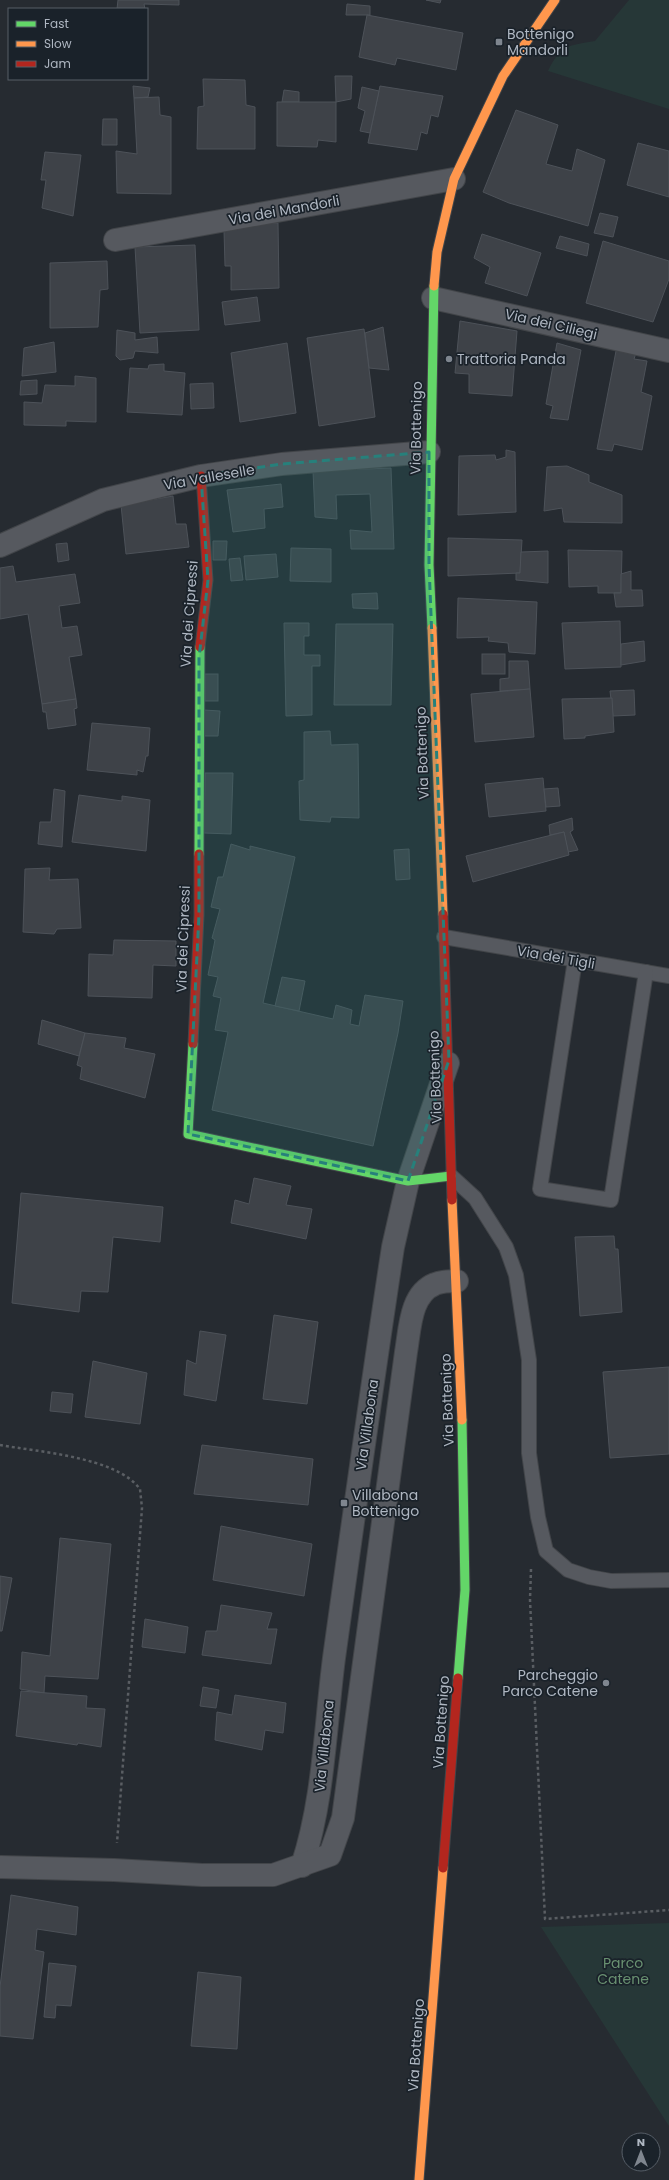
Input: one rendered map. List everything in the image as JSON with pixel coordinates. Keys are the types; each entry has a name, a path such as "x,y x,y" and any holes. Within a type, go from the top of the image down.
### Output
{"street":[{"name":"Via Bottenigo","path":"419,2180 465,1590 463,1433 451,1176 449,1060 429,565 429,452 433,298 437,252 454,179 503,76 555,0"},
{"name":"Via dei Mandorli","path":"115,240 454,179"},
{"name":"Via dei Ciliegi","path":"433,298 669,350"},
{"name":"Via Valleselle","path":"0,546 103,500 201,476 282,464 429,452"},
{"name":"Via dei Cipressi","path":"201,476 208,580 199,658 199,915 188,1134 408,1181 451,1176"},
{"name":"Via Villabona","path":"302,1866 311,1839 319,1795 332,1672 392,1247 408,1181 449,1060"},
{"name":"Via Villabona","path":"0,1867 114,1870 202,1875 273,1875 330,1855 343,1818 406,1352 414,1310 422,1291 436,1283 457,1281"}],"lane":[{"name":"Via dei Tigli","path":"444,937 669,976"},
{"path":"575,960 540,1189 611,1200 646,972"},
{"path":"451,1176 475,1198 506,1248 516,1275 529,1360 529,1453 538,1517 546,1551 568,1570 589,1578 611,1581 669,1580"}],"path":[{"path":"0,1445 98,1463 124,1474 140,1489 142,1508 114,1870"},
{"path":"531,1561 530,1600 545,1919 669,1910"}],"highlighted area":[{"path":"429,452 429,565 449,1060 408,1181 188,1134 199,915 199,658 208,580 201,476 282,464"}],"green space":[{"path":"629,0 669,0 669,109 548,71 561,51 578,44 595,41"},
{"name":"Parco Catene","path":"669,1923 669,2126 541,1927"}],"building":[{"path":"118,0 179,0 179,5 144,4 145,8 117,8"},
{"path":"426,0 441,0 440,3"},
{"path":"347,4 370,6 370,15 346,15"},
{"path":"367,15 463,33 456,70 397,58 395,65 359,57"},
{"path":"335,76 352,76 351,99 336,102"},
{"path":"203,79 245,80 246,105 255,107 255,149 197,149 198,107 204,106"},
{"path":"133,86 150,88 148,97 134,98"},
{"path":"380,86 443,96 438,117 431,115 427,134 421,132 417,150 368,143"},
{"path":"362,87 379,91 370,133 360,131 365,111 358,108"},
{"path":"284,90 299,92 299,102 282,102"},
{"path":"159,97 160,115 171,117 171,194 117,193 116,151 137,154 134,98"},
{"path":"277,102 336,102 336,142 318,140 317,147 277,146"},
{"path":"516,110 558,125 546,164 572,171 577,149 605,160 588,226 509,203 483,192"},
{"path":"103,119 117,119 117,145 102,145"},
{"path":"638,143 669,151 669,197 627,185"},
{"path":"45,152 81,155 73,216 42,208 46,180 41,180"},
{"path":"600,213 618,217 613,237 594,233"},
{"path":"239,222 278,223 279,288 231,290 231,266 225,266 224,230 239,229"},
{"path":"482,234 541,253 527,296 485,283 490,267 474,258"},
{"path":"560,236 589,244 587,256 556,248"},
{"path":"603,241 669,261 669,279 653,322 586,303"},
{"path":"195,245 199,330 140,333 135,247"},
{"path":"107,261 108,289 100,290 98,327 50,328 50,263"},
{"path":"257,297 260,321 225,325 222,302"},
{"path":"460,321 517,331 512,396 469,393 469,374 455,373"},
{"path":"383,327 389,370 369,368 365,333"},
{"path":"364,329 375,417 319,426 307,338"},
{"path":"117,330 135,333 135,340 157,337 158,353 135,351 133,358 120,360 116,356"},
{"path":"54,342 56,372 22,376 24,348"},
{"path":"287,343 296,413 240,422 231,353"},
{"path":"557,343 581,350 568,420 550,418 553,406 546,404"},
{"path":"617,346 637,350 634,359 647,361 641,392 652,396 642,450 614,444 612,451 597,449"},
{"path":"164,364 164,371 185,373 182,415 127,412 130,368 148,369 149,365"},
{"path":"75,376 96,378 96,422 66,421 66,426 24,425 24,402 42,403 45,385 75,386"},
{"path":"37,380 37,394 20,395 21,381"},
{"path":"213,383 214,408 191,409 190,384"},
{"path":"506,450 515,452 516,512 458,515 459,456 495,455 496,460 506,457"},
{"path":"567,466 589,475 589,482 622,495 622,523 564,522 562,508 544,511 547,467"},
{"path":"391,468 394,549 351,549 350,530 372,532 370,494 336,495 337,519 315,517 313,471"},
{"path":"281,484 283,507 264,509 265,528 233,532 227,490"},
{"path":"173,496 176,524 186,524 189,547 126,554 121,505"},
{"path":"448,538 522,540 520,573 448,576"},
{"path":"213,541 227,541 226,560 213,560"},
{"path":"67,543 69,560 58,562 56,544"},
{"path":"291,548 331,549 331,582 290,581"},
{"path":"568,550 622,551 621,593 598,593 598,586 569,587"},
{"path":"548,551 548,583 516,580 516,573 520,573 521,552"},
{"path":"276,554 278,577 246,580 244,556"},
{"path":"240,558 243,580 231,581 229,559"},
{"path":"13,566 16,582 75,574 80,603 59,606 62,628 77,626 82,655 69,657 76,699 42,704 28,614 0,619 0,568"},
{"path":"631,571 631,590 642,590 643,606 616,607 614,593 621,593 621,574"},
{"path":"377,593 378,609 353,608 352,594"},
{"path":"458,598 537,602 535,654 509,652 508,643 488,641 489,637 457,638"},
{"path":"620,621 621,667 565,669 562,623"},
{"path":"284,623 309,623 309,636 304,636 304,655 320,655 320,666 312,666 312,715 286,716"},
{"path":"336,624 393,624 391,705 334,705"},
{"path":"644,641 645,661 621,665 621,644"},
{"path":"482,654 505,654 505,674 482,674"},
{"path":"509,661 528,661 530,689 500,691 500,679 509,678"},
{"path":"205,674 218,674 218,701 205,701"},
{"path":"530,689 534,737 475,742 471,694"},
{"path":"634,690 635,715 613,716 610,691"},
{"path":"612,698 614,732 585,736 585,738 564,739 562,699"},
{"path":"76,699 77,708 74,709 76,725 48,729 46,712 43,712 42,704"},
{"path":"204,710 220,711 218,736 204,736"},
{"path":"92,723 150,728 148,756 146,756 143,772 137,770 137,775 87,770"},
{"path":"330,731 331,745 358,744 359,818 331,817 330,822 300,820 299,781 304,780 304,732"},
{"path":"205,773 233,773 231,834 204,833"},
{"path":"543,778 546,811 489,817 485,784"},
{"path":"558,788 560,806 546,807 544,789"},
{"path":"54,789 65,791 62,847 38,844 40,822 51,822"},
{"path":"79,795 122,801 122,796 150,800 146,851 72,842"},
{"path":"572,818 573,830 570,832 578,850 568,852 564,832 550,835 549,825"},
{"path":"564,832 569,855 473,882 466,856"},
{"path":"231,844 250,850 250,846 295,857 263,1003 333,1019 336,1005 352,1010 350,1024 359,1026 365,995 403,1001 398,1033 373,1146 212,1110 228,1032 215,1030 221,998 213,996 218,977 208,975 215,940 212,938 220,909 211,907 218,877 223,877"},
{"path":"409,849 410,879 396,880 394,850"},
{"path":"50,868 49,880 78,879 81,928 57,929 54,934 23,932 25,869"},
{"path":"114,940 176,941 176,966 153,965 152,998 88,996 89,954 113,955"},
{"path":"282,977 305,981 299,1011 275,1006"},
{"path":"42,1020 85,1033 79,1056 38,1044"},
{"path":"85,1033 126,1038 124,1048 155,1054 145,1098 80,1079 82,1067 77,1065"},
{"path":"254,1178 291,1186 286,1205 312,1209 306,1239 231,1223 235,1200 249,1204"},
{"path":"21,1193 163,1207 160,1242 113,1237 108,1292 81,1291 79,1312 12,1303"},
{"path":"614,1236 615,1249 618,1249 622,1312 580,1316 575,1237"},
{"path":"274,1315 318,1322 307,1404 263,1399"},
{"path":"200,1331 226,1335 216,1401 184,1395 187,1360 196,1364"},
{"path":"93,1361 147,1373 140,1424 85,1417"},
{"path":"669,1367 669,1454 610,1458 603,1372"},
{"path":"52,1392 73,1394 71,1413 50,1411"},
{"path":"202,1445 313,1459 308,1505 194,1494"},
{"path":"221,1526 312,1544 304,1596 213,1580"},
{"path":"60,1538 111,1544 98,1679 45,1676 44,1693 20,1689 22,1652 50,1656"},
{"path":"0,1576 12,1578 2,1631 0,1631"},
{"path":"221,1605 272,1613 267,1629 277,1629 271,1664 202,1655 206,1631 217,1631"},
{"path":"145,1619 188,1627 185,1653 142,1647"},
{"path":"203,1687 219,1690 216,1708 200,1706"},
{"path":"21,1691 87,1696 86,1708 105,1709 101,1747 16,1736"},
{"path":"235,1695 286,1703 283,1733 265,1730 262,1750 215,1740 217,1712 232,1715"},
{"path":"11,1895 78,1907 76,1935 37,1929 35,1950 44,1952 33,2039 0,2036 0,1987"},
{"path":"49,1963 76,1966 71,2006 56,2005 55,2018 44,2017"},
{"path":"198,1972 241,1977 237,2049 191,2046"}],"traffic: fast":[{"path":"432,628 429,565 434,286"},
{"path":"199,854 200,647"},
{"path":"193,1044 188,1134 408,1181 451,1176"},
{"path":"458,1678 465,1590 462,1420"}],"traffic: slow":[{"path":"434,286 437,252 454,179 503,76 555,0"},
{"path":"432,628 443,914"},
{"path":"452,1200 462,1420"},
{"path":"419,2180 443,1868"}],"traffic: jam":[{"path":"200,647 208,580 201,476"},
{"path":"193,1044 199,915 199,854"},
{"path":"443,914 452,1200"},
{"path":"443,1868 458,1678"}],"place":[{"name":"Bottenigo Mandorli","path":"499,42"},
{"name":"Trattoria Panda","path":"449,359"},
{"name":"Villabona Bottenigo","path":"344,1503"},
{"name":"Parcheggio Parco Catene","path":"606,1683"}]}
